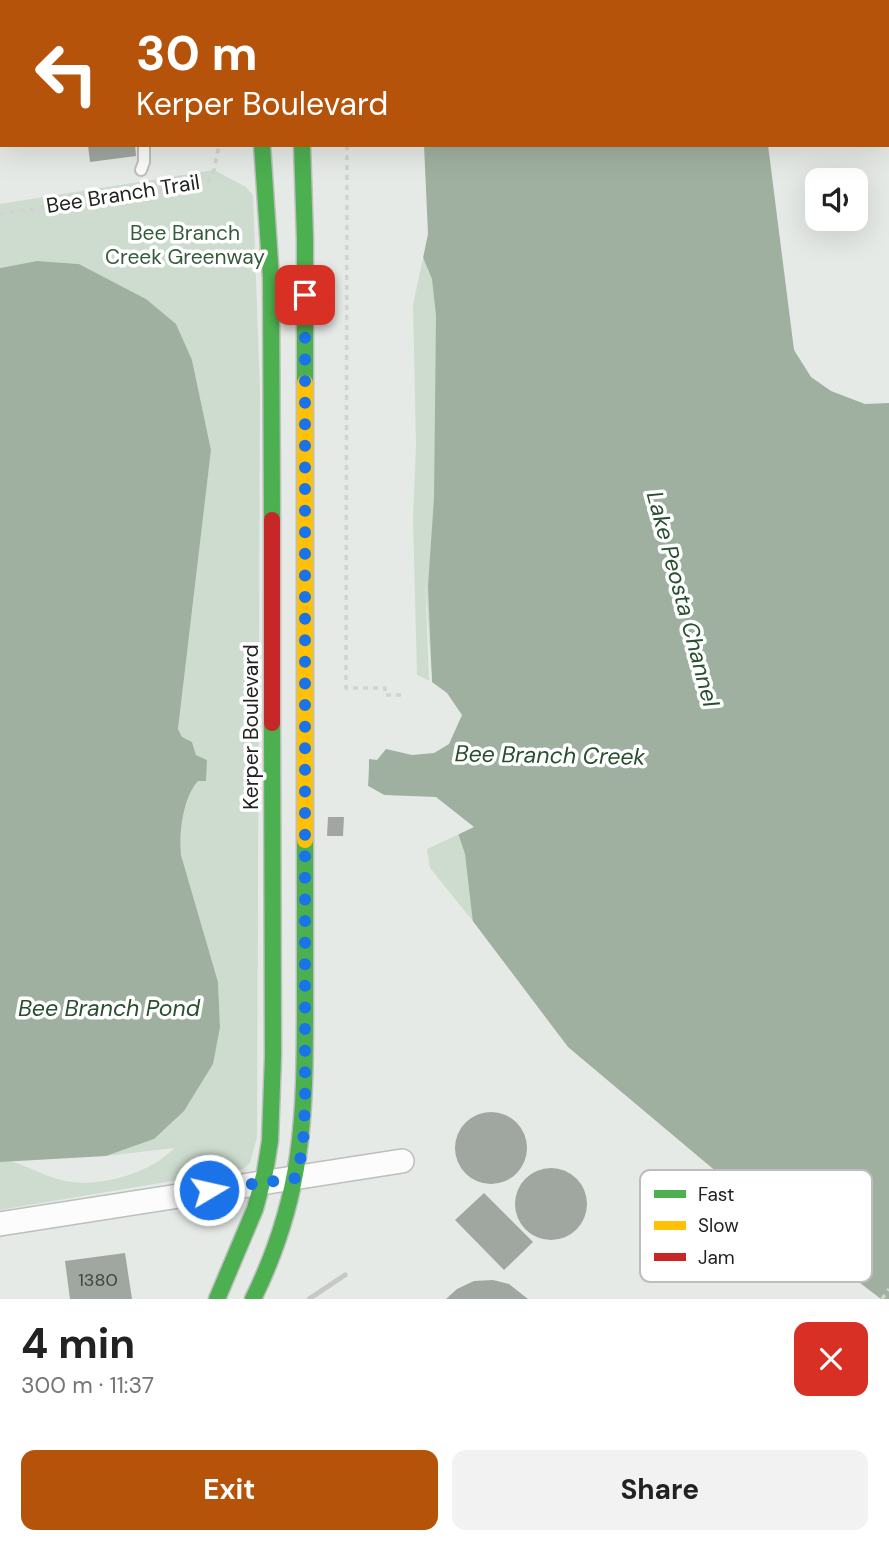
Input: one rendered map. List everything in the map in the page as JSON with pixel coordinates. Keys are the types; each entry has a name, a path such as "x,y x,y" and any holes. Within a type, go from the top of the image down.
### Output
{"main road":[{"name":"Kerper Boulevard","path":"217,1299 239,1254 262,1182 268,1153 273,1056 271,278 262,147"},
{"path":"253,1299 266,1275 285,1224 303,1147 305,239 302,147"}],"street":[{"path":"0,1224 402,1161"}],"lane":[{"path":"141,170 145,162 144,147"}],"path":[{"name":"Bee Branch Trail","path":"0,214 199,184 209,180 219,147"},
{"path":"347,147 346,688 384,688 384,695 404,695"},
{"path":"882,1299 889,1289"}],"green space":[{"name":"Bee Branch Creek Greenway","path":"214,170 246,187 253,195 260,390 257,1137 250,1163 243,1169 0,1210 0,1162 10,1161 57,1179 85,1183 127,1176 165,1157 174,1148 106,1156 154,1139 220,1027 218,982 181,855 186,806 198,781 205,780 207,760 196,755 192,742 182,737 178,729 211,450 192,360 146,299 79,264 37,261 0,268 0,204"},
{"path":"428,234 440,271 432,682 417,675 413,520 416,445 413,305"},
{"path":"474,827 488,940 430,868 427,849"}],"water":[{"path":"412,147 768,147 794,350 811,377 831,391 865,404 889,403 889,1299 850,1299 830,1282 872,1282 872,1170 699,1170 544,1038 473,923 465,854 457,830 434,801 384,795 368,786 369,759 376,749 416,746 434,730 428,586 434,498 436,315 432,279 418,245"},
{"name":"Bee Branch Pond","path":"37,261 79,264 146,299 176,324 192,360 211,450 178,729 182,737 192,742 196,755 207,760 206,781 198,781 186,806 181,855 218,982 220,1027 213,1064 184,1111 154,1139 106,1156 0,1162 0,268"}],"pier":[{"path":"408,147 424,147 428,234 422,263 415,246"},
{"path":"425,578 432,682 447,693 462,715 449,744 434,753 412,755 386,749 377,760 369,759 368,786 384,795 436,797 474,827 455,836 444,814 433,805 383,798 364,787 366,757 381,739 416,742 425,737 431,729"},
{"path":"469,916 568,1047 714,1170 687,1170 542,1041 498,980 470,924"},
{"path":"819,1282 859,1282 881,1299 844,1299"}],"building":[{"path":"88,147 135,147 136,156 90,162"},
{"path":"328,817 344,817 343,836 327,836"},
{"path":"498,1112 517,1122 525,1134 525,1162 517,1174 505,1182 484,1184 465,1174 457,1162 455,1141 465,1122 477,1114"},
{"path":"558,1168 577,1178 585,1190 585,1218 577,1230 565,1238 544,1240 525,1230 517,1218 515,1197 525,1178 537,1170"},
{"path":"484,1193 533,1242 504,1270 455,1220"},
{"path":"125,1253 132,1299 70,1299 65,1261"},
{"path":"493,1280 509,1284 528,1299 446,1299 457,1289 474,1281"}],"railway":[{"path":"309,1299 345,1275"}],"traffic: fast":[{"path":"262,147 271,278 272,520"},
{"path":"302,147 305,383"},
{"path":"217,1299 255,1209 270,1141 273,1056 272,723"},
{"path":"253,1299 283,1225 292,1190 302,1120 305,1045 305,840"}],"traffic: slow":[{"path":"305,383 305,840"}],"traffic: jam":[{"path":"272,520 272,723"}],"route":[{"path":"209,1190 296,1178 303,1147 306,994 305,295"}],"water label":[{"name":"Lake Peosta Channel","path":"683,599"},
{"name":"Bee Branch Creek","path":"550,755"}]}
